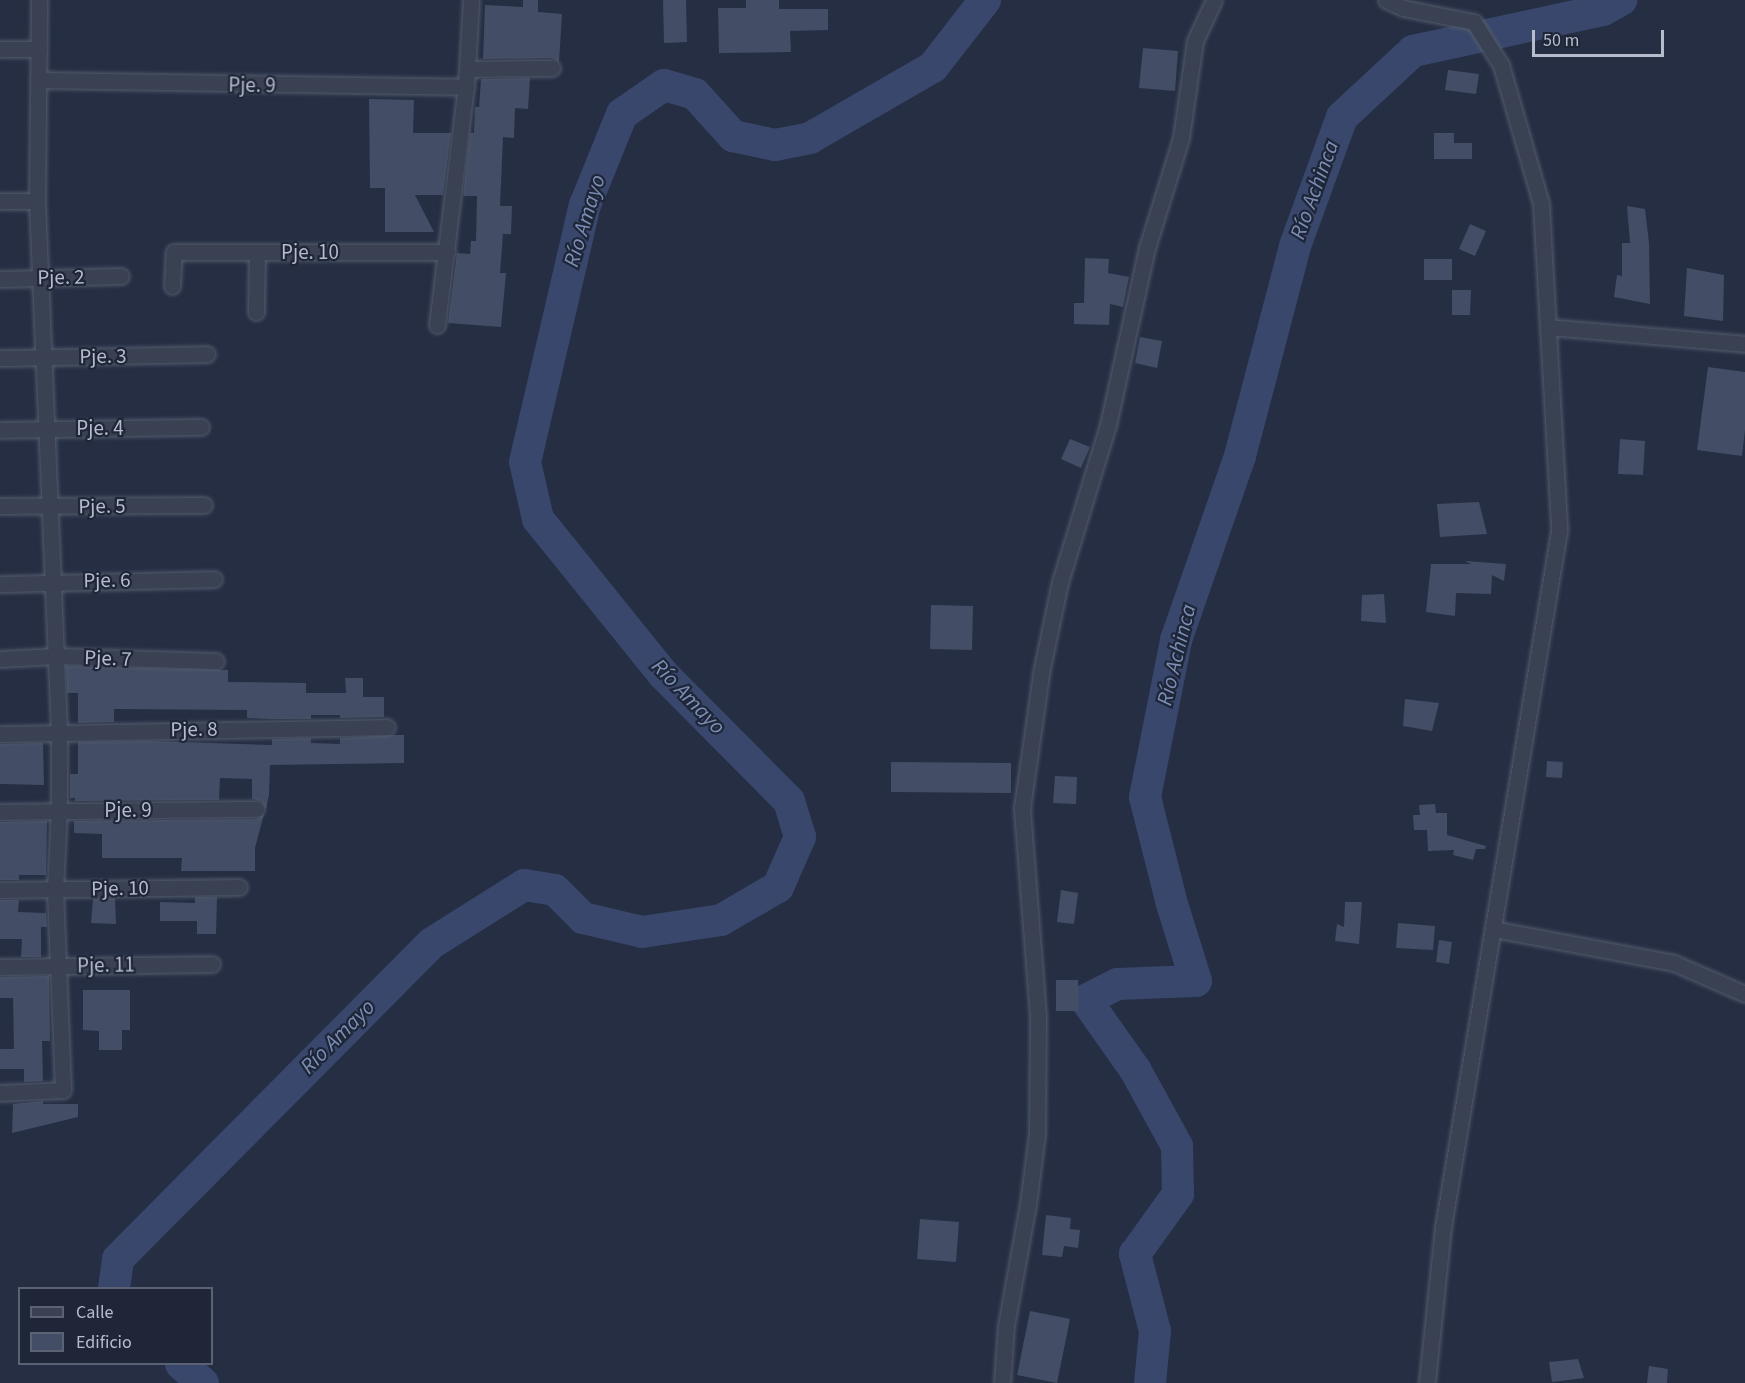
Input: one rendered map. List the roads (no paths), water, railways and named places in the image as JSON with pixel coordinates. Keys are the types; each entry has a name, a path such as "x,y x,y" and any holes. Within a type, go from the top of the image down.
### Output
{"street":[{"path":"0,1093 63,1090 55,889 59,810 59,731 37,201 39,0"},
{"path":"437,325 468,69 471,0"},
{"path":"1002,1383 1006,1326 1028,1204 1037,1134 1038,1017 1022,808 1042,668 1060,582 1108,425 1147,248 1181,138 1195,41 1214,0"},
{"path":"1386,0 1403,8 1474,22 1501,65 1540,204 1559,531 1443,1227 1427,1383"},
{"path":"0,49 39,49"},
{"path":"468,69 552,68"},
{"name":"Pje. 9","path":"38,80 466,87"},
{"path":"0,201 37,201"},
{"name":"Pje. 10","path":"172,286 174,252 447,252"},
{"path":"256,312 257,252"},
{"name":"Pje. 2","path":"0,279 121,276"},
{"path":"1548,327 1745,344"},
{"name":"Pje. 3","path":"0,357 207,354"},
{"name":"Pje. 4","path":"0,430 201,427"},
{"name":"Pje. 5","path":"0,506 204,505"},
{"name":"Pje. 6","path":"0,584 51,581 214,579"},
{"name":"Pje. 7","path":"0,659 56,656 216,661"},
{"name":"Pje. 8","path":"0,734 59,731 387,727"},
{"name":"Pje. 9","path":"0,812 256,809"},
{"name":"Pje. 10","path":"0,890 239,887"},
{"path":"1493,928 1674,963 1745,994"},
{"name":"Pje. 11","path":"0,968 212,964"}],"waterway":[{"name":"Río Amayo","path":"114,1287 118,1259 432,943 524,885 555,890 583,918 642,932 721,920 778,887 800,837 789,801 663,674 538,519 525,462 585,205 622,114 664,85 695,94 733,136 775,145 810,138 933,67 985,0"},
{"name":"Río Achinca","path":"1150,1383 1155,1331 1135,1254 1178,1194 1177,1146 1136,1071 1086,1000 1117,984 1196,981 1172,904 1145,797 1176,640 1240,456 1295,246 1342,117 1413,51 1603,10 1621,0"},
{"name":"Río Amayo","path":"182,1365 203,1383"}]}
